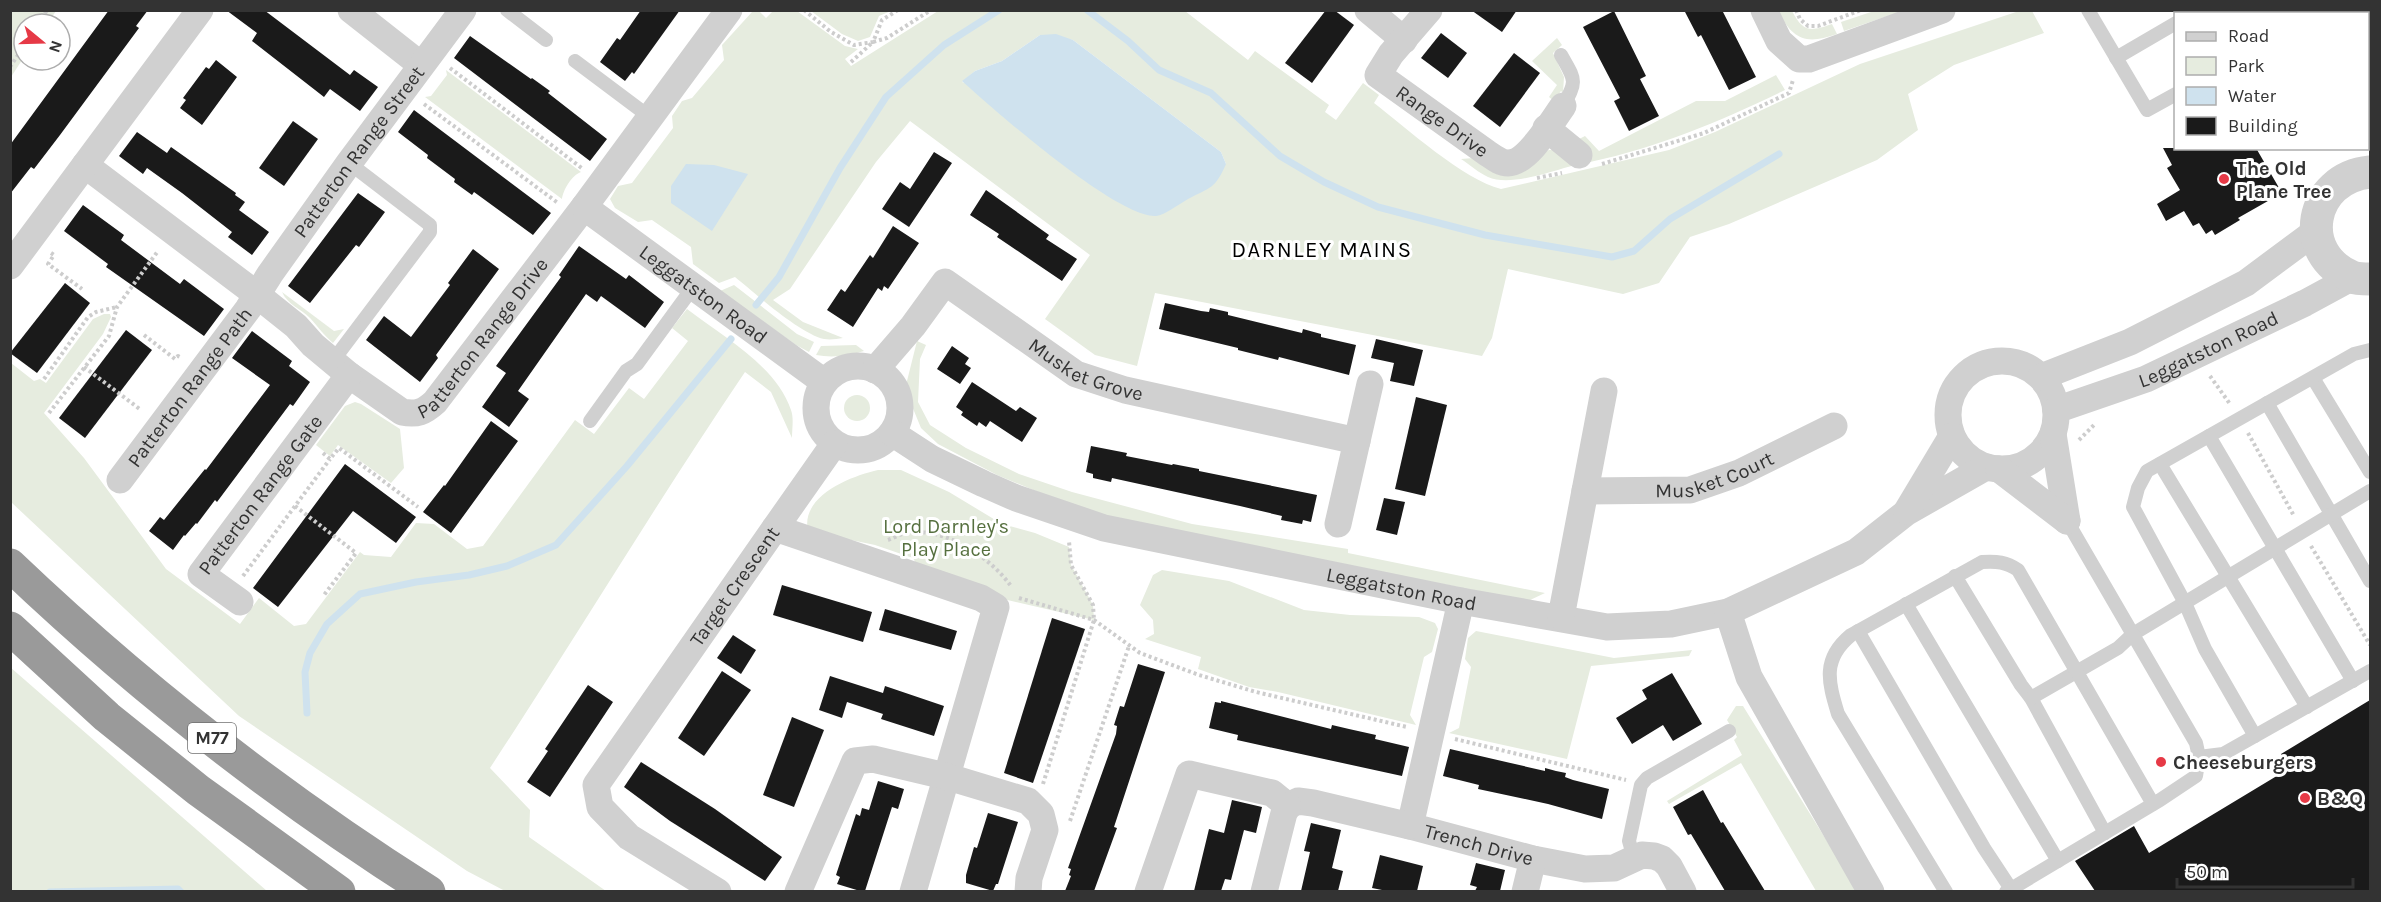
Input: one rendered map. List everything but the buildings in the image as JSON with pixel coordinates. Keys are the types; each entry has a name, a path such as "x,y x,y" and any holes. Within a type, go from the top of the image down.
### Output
{"highway":[{"name":"M77","path":"10,565 105,653 187,719 323,822 429,891"},
{"name":"M77","path":"10,628 107,717 198,790 339,891"}],"street":[{"path":"10,266 200,10"},
{"path":"351,10 426,59"},
{"name":"Patterton Range Street","path":"256,294 349,163 464,10"},
{"name":"Patterton Range Drive","path":"86,165 296,326 340,369 402,412 412,414 423,412 435,402 580,212 729,10"},
{"path":"1368,10 1404,40"},
{"name":"Range Drive","path":"1429,10 1391,54 1378,75 1501,162 1510,163 1520,160 1563,106"},
{"path":"1764,10 1779,41 1799,59 1809,59 1942,10"},
{"path":"1546,128 1579,155"},
{"path":"2359,165 2333,186 2320,205 2316,231 2320,248 2333,266 2362,278"},
{"name":"Leggatston Road","path":"580,212 694,286 824,382"},
{"name":"Leggatston Road","path":"2042,377 2130,342 2246,283 2316,231"},
{"name":"Leggatston Road","path":"2055,422 2362,278"},
{"name":"Musket Grove","path":"875,370 913,326 945,282 1076,374 1125,390 1357,441"},
{"name":"Patterton Range Path","path":"120,480 248,309 256,294"},
{"path":"2008,361 2026,366 2042,377 2052,392 2067,521 1992,468 1972,460 1961,450 1952,436 1948,421 1949,405 1954,390 1964,377 1977,368 1992,362 2008,361"},
{"path":"861,366 875,370 887,378 896,390 900,405 898,420 892,433 883,442 871,448 846,449 834,444 817,422 818,394 824,382 835,373 848,367 861,366"},
{"name":"Patterton Range Gate","path":"234,598 201,574 302,438 340,369"},
{"path":"1338,524 1370,384"},
{"path":"1561,617 1604,391"},
{"path":"1906,512 1992,468 2016,467 2032,461 2044,449 2055,422"},
{"name":"Musket Court","path":"1585,491 1690,490 1739,473 1834,426"},
{"name":"Leggatston Road","path":"892,433 942,464 1016,498 1133,536 1461,601 1607,627 1671,624 1728,612 1856,552 1906,512"},
{"path":"1906,512 1952,436"},
{"path":"775,528 834,444"},
{"name":"Target Crescent","path":"718,891 629,837 600,807 596,785 775,528 981,598 1009,603"},
{"name":"Trench Drive","path":"1461,601 1410,826 1533,859 1585,869 1614,868 1642,855 1662,859 1669,866 1683,891"},
{"path":"913,891 945,776 1009,603"},
{"path":"1728,612 1749,677 1871,891"},
{"path":"798,891 855,760 873,759 945,776 1028,801 1043,822 1028,891"},
{"path":"1148,891 1189,774 1272,793 1288,806"},
{"path":"1264,891 1284,813 1288,806 1298,801 1410,826"},
{"path":"1525,891 1533,859"}],"lane":[{"path":"507,10 546,40"},
{"path":"2088,10 2147,110 2174,95"},
{"path":"2115,58 2174,24"},
{"path":"1561,54 1573,76 1574,87 1563,106"},
{"path":"575,61 651,118"},
{"path":"340,369 430,232 430,225 349,163"},
{"path":"590,421 626,371 638,364 694,286"},
{"path":"2255,736 2205,649 2185,603 2133,507 2138,488 2147,471 2354,354 2370,350"},
{"path":"2313,378 2370,472"},
{"path":"2267,403 2370,581"},
{"path":"2209,436 2353,681"},
{"path":"2160,464 2307,707"},
{"path":"2031,698 2118,648 2133,634 2370,491"},
{"path":"1858,631 2009,890 2196,776 2199,757 2196,743 2067,521"},
{"path":"1946,891 1838,714 1829,686 1830,663 1839,645 1858,631 1982,562 2008,563 2018,570 2153,804"},
{"path":"1955,576 2031,698 2105,832"},
{"path":"1906,604 2058,861"},
{"path":"2199,757 2223,754 2370,671"},
{"path":"1634,859 1629,841 1641,785 1647,778 1729,731"}],"path":[{"path":"804,10 831,32 854,45 887,38 931,10"},
{"path":"851,62 873,42 882,20 898,10"},
{"path":"1796,10 1800,19 1808,26 1818,26 1861,10"},
{"path":"426,59 601,183"},
{"path":"404,89 580,212"},
{"path":"49,413 109,336 117,307 173,231"},
{"path":"32,237 54,255 48,264 82,289"},
{"path":"44,379 88,317 96,312 117,307"},
{"path":"144,336 175,360 178,356 201,373"},
{"path":"2195,356 2240,419"},
{"path":"84,367 161,426"},
{"path":"302,438 330,459"},
{"path":"234,598 295,506 339,448 418,507"},
{"path":"295,506 356,553 324,595"},
{"path":"1072,517 1068,544 1071,565 1093,605 1094,620 1041,790 1043,822 1069,823 1129,646"},
{"path":"872,561 875,545 906,533 937,534 962,544 999,570 1009,603 1094,620 1140,653 1199,675"}],"green space":[{"path":"10,11 56,11 12,12 12,72 14,72 11,77"},
{"path":"759,11 766,18 773,11 797,11 845,46 858,49 845,59 851,66 938,11 1185,11 1248,60 1255,51 1329,105 1325,112 1336,120 1363,83 1379,95 1374,103 1435,152 1486,184 1501,189 1669,150 1715,132 1860,64 2019,11 2032,11 2044,33 1954,65 1908,94 1918,130 1877,160 1729,224 1690,237 1659,283 1623,294 1508,269 1492,338 1482,356 1155,293 1137,366 1095,355 1045,319 1090,255 910,121 876,162 790,289 773,300 803,322 843,338 824,339 802,329 735,277 719,283 693,264 691,247 652,220 638,222 615,208 610,199 618,186 632,183 673,128 672,116 682,101 692,98 724,60 722,45 752,12","holes":["1040,35 1073,40 1221,152 1226,164 962,82 975,71 1002,61"]},
{"path":"811,11 891,11 879,16 870,37 858,41 842,34"},
{"path":"1778,11 1792,11 1800,23 1808,28 1813,29 1832,24 1837,34 1817,39 1802,38 1789,28"},
{"path":"1874,11 1902,11 1844,31 1841,22"},
{"path":"1557,38 1562,45 1553,53 1564,77 1563,93 1561,91 1554,101 1549,97 1557,85 1532,61"},
{"path":"446,70 581,172 568,183 562,199 425,97 431,96 447,75"},
{"path":"1776,75 1785,90 1713,123 1666,141 1590,162 1579,139 1585,136 1599,151 1696,101 1725,101"},
{"path":"1558,150 1575,165 1531,177 1497,180 1488,177 1461,159 1540,153"},
{"path":"734,285 797,334 814,342 809,352 720,291"},
{"path":"282,292 334,331 344,329 333,343 310,318 287,300"},
{"path":"687,309 747,353 773,379 784,394 791,410 792,438 771,392 745,372 490,768 530,810 529,837 606,891 505,891 467,871 239,716 11,502 11,363 34,381 40,379 46,383 93,319 110,314 111,317 103,334 44,413 84,458 166,569 240,624 259,598 294,626 306,624 360,552 364,555 391,557 416,523 434,524 467,549 483,546 575,420 594,434 629,388 644,399 688,341 672,328"},
{"path":"917,341 926,345 920,359 918,402 930,425 966,448 1019,474 1072,492 1192,524 1348,549 1348,553 1545,593 1528,601 1116,519 1055,499 997,475 938,444 921,428 905,389"},
{"path":"856,345 864,351 840,356 816,355 821,346"},
{"path":"857,395 866,399 870,408 866,417 857,421 848,417 844,408 848,399"},
{"path":"355,402 400,429 404,468 391,483 338,445 330,456 316,445 345,406"},
{"name":"Lord Darnley's Play Place","path":"878,470 901,470 949,492 1002,524 1035,533 1069,547 1071,565 1093,605 1094,620 999,598 920,571 913,558 875,545 808,531 808,519 812,508 820,498 842,483"},
{"path":"1162,570 1229,581 1304,610 1350,615 1419,617 1435,623 1438,629 1432,652 1424,657 1410,715 1416,725 1249,687 1198,669 1201,657 1145,639 1154,634 1153,620 1140,605 1153,575"},
{"path":"1476,631 1614,658 1692,650 1689,656 1591,666 1567,759 1449,733 1459,728 1471,667 1465,659 1468,638"},
{"path":"10,667 267,891 11,891"},
{"path":"1736,706 1743,706 1858,891 1816,891 1741,763 1669,804 1667,801 1742,755 1734,740 1737,737 1727,720"}],"water":[{"path":"1056,34 1073,40 1221,152 1226,164 1215,183 1168,212 1156,216 1138,212 1114,200 1056,160 962,81 975,71 1002,61 1040,35"},
{"path":"686,164 714,165 748,174 712,231 671,203 671,186"}],"waterway":[{"path":"756,305 779,277 840,168 886,97 944,45 999,10"},
{"path":"1087,10 1128,41 1159,70 1211,93 1280,156 1324,182 1378,207 1485,235 1612,257 1634,251 1670,219 1779,154"},
{"path":"307,713 305,672 310,653 327,624 360,594 507,566 556,545 627,466 731,339"},
{"path":"50,892 178,889 181,892"}],"place":[{"name":"The Old Plane Tree","path":"2224,179"},
{"name":"Cheeseburgers","path":"2161,762"},
{"name":"B&Q","path":"2305,798"}],"district":[{"name":"DARNLEY MAINS","path":"1322,250"}]}
